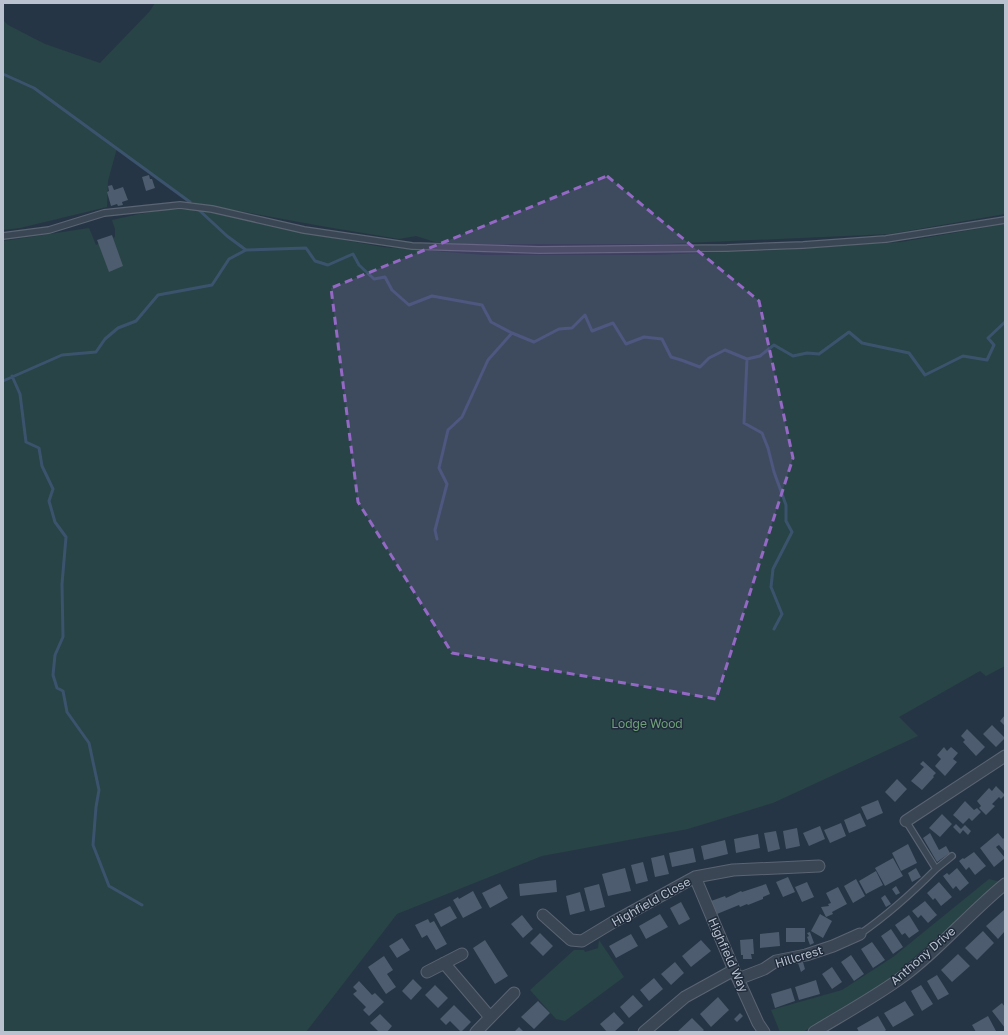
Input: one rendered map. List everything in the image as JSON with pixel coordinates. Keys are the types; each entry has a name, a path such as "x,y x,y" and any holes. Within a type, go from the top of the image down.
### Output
{"street":[{"path":"906,821 1005,756"},
{"name":"Highfield Close","path":"543,915 571,940 582,941 695,877 734,870 820,866"},
{"name":"Highfield Way","path":"695,877 736,975 758,1024 764,1032"},
{"name":"Anthony Drive","path":"814,1032 898,980 928,955 1005,884"},
{"name":"Hillcrest","path":"644,1032 684,997 736,975 764,969 776,961 806,956 860,934"},
{"path":"427,972 462,954"},
{"path":"444,963 490,1017"},
{"path":"476,1032 514,993"}],"lane":[{"path":"3,236 49,230 104,214 180,205 212,209 304,230 412,246 539,250 727,248 803,245 886,239 1005,220"},
{"path":"906,821 936,869"},
{"path":"860,934 901,903 936,869 952,856"}],"highlighted area":[{"path":"607,176 759,301 793,458 716,699 452,653 358,502 331,288"}],"green space":[{"path":"155,3 1005,3 1005,214 890,234 664,244 462,244 435,242 416,236 399,239 190,202 117,148 108,181 107,207 20,228 3,230 3,20 8,25 45,44 100,63 150,11"},
{"name":"Lodge Wood","path":"163,210 199,210 288,230 383,247 484,255 653,255 779,250 901,242 1005,224 1005,666 986,676 980,671 899,717 918,736 773,803 688,829 542,856 397,914 306,1032 3,1032 3,241 89,228 96,245 115,237 115,229 112,220"},
{"path":"989,879 1001,882 880,987 803,1032 780,1032 771,1010 842,990 893,957"},
{"path":"599,940 624,977 565,1021 556,1019 530,990 574,950 584,950 585,952 598,948"}],"building":[{"path":"149,175 155,188 146,191 142,177"},
{"path":"112,185 114,190 123,187 128,200 122,202 123,205 118,206 117,204 111,206 107,192 109,191 108,186"},
{"path":"112,235 123,266 109,272 97,240"},
{"path":"1005,715 1005,726 1000,721"},
{"path":"992,725 1005,738 996,747 983,734"},
{"path":"967,729 985,747 976,756 963,742 965,740 961,736"},
{"path":"944,747 947,751 951,747 958,753 953,759 957,762 945,776 935,766 941,759 937,755"},
{"path":"923,761 936,773 922,790 911,781 924,767 920,764"},
{"path":"897,779 907,789 895,802 885,792"},
{"path":"996,786 1005,795 1001,799 999,797 992,804 995,806 986,815 979,808 981,806 977,801 989,788 992,791"},
{"path":"878,800 883,813 867,820 861,807"},
{"path":"965,801 974,810 977,808 981,812 972,821 969,818 963,824 953,815"},
{"path":"860,813 866,826 849,833 844,820"},
{"path":"942,814 952,824 940,837 929,828"},
{"path":"841,823 846,836 830,843 824,830"},
{"path":"956,824 961,829 965,825 971,831 968,835 963,830 960,834 953,827"},
{"path":"820,826 825,839 809,846 803,833"},
{"path":"797,828 800,846 786,849 783,831"},
{"path":"776,831 780,849 768,852 764,833"},
{"path":"930,833 939,850 946,846 950,853 937,862 923,838"},
{"path":"998,833 1003,839 1005,837 1005,852 999,845 996,847 1005,858 994,867 980,848"},
{"path":"758,834 760,848 736,853 734,839"},
{"path":"725,840 728,854 704,860 701,846"},
{"path":"908,844 917,863 901,871 892,853"},
{"path":"693,848 696,862 672,867 669,853"},
{"path":"974,852 986,866 975,875 969,867 966,870 959,861"},
{"path":"664,855 669,874 655,877 651,858"},
{"path":"893,858 903,876 885,886 875,868"},
{"path":"643,862 648,881 636,884 631,865"},
{"path":"625,868 631,891 608,896 602,874"},
{"path":"916,868 921,877 912,882 908,873"},
{"path":"957,868 969,883 960,891 956,886 953,889 943,876 947,873 949,875"},
{"path":"876,871 883,885 866,894 859,881"},
{"path":"788,877 795,892 783,897 776,882"},
{"path":"856,879 865,896 853,903 844,886"},
{"path":"556,880 557,892 520,896 519,884"},
{"path":"807,882 814,897 802,902 795,887"},
{"path":"939,882 952,897 941,906 935,898 933,900 927,893"},
{"path":"500,884 508,898 490,908 482,893"},
{"path":"599,884 605,907 590,911 584,888"},
{"path":"766,884 770,894 763,897 763,899 748,905 747,904 740,907 739,905 717,914 711,901 725,896 726,898 741,891 742,892"},
{"path":"896,886 900,893 896,895 892,889"},
{"path":"838,887 847,904 826,917 821,907 829,906 828,904 831,903 826,893"},
{"path":"473,891 482,908 463,918 453,900 458,897 459,899"},
{"path":"580,892 585,911 570,915 566,896"},
{"path":"885,895 891,904 886,907 881,898"},
{"path":"925,901 937,915 928,923 921,915 918,918 912,911"},
{"path":"681,902 690,919 679,925 670,908"},
{"path":"450,906 457,918 441,927 434,914"},
{"path":"1004,910 1005,931 998,939 986,926"},
{"path":"660,914 668,927 646,939 639,926"},
{"path":"820,914 832,921 823,938 811,931"},
{"path":"522,915 533,929 523,938 511,924"},
{"path":"909,915 919,931 909,938 905,933 902,935 895,925"},
{"path":"428,919 430,923 434,921 447,944 436,950 427,935 422,938 415,925"},
{"path":"786,928 805,928 805,942 786,942"},
{"path":"891,929 903,947 893,954 881,936"},
{"path":"983,931 994,943 977,960 965,948"},
{"path":"779,932 780,946 760,948 760,934"},
{"path":"810,932 814,943 810,945 807,937 809,936 807,933"},
{"path":"540,933 553,946 543,956 530,943"},
{"path":"631,934 638,946 616,958 609,946"},
{"path":"402,938 410,950 397,958 389,946"},
{"path":"753,939 754,954 751,954 752,959 743,959 743,955 741,955 740,940"},
{"path":"485,940 508,976 495,984 473,948"},
{"path":"701,940 711,951 691,967 682,956"},
{"path":"872,942 885,960 873,968 861,949"},
{"path":"958,954 970,966 952,982 941,970"},
{"path":"851,955 864,974 854,981 841,962"},
{"path":"384,956 393,970 387,974 396,987 386,994 368,967"},
{"path":"675,962 684,973 671,985 661,974"},
{"path":"803,962 805,969 801,972 798,963"},
{"path":"832,967 842,982 832,989 822,974"},
{"path":"937,975 949,994 938,1000 927,981"},
{"path":"654,978 663,989 649,1001 640,990"},
{"path":"413,979 422,988 411,1000 402,991"},
{"path":"816,980 820,994 799,1000 795,987"},
{"path":"359,981 372,995 375,993 384,1002 369,1016 363,1010 366,1007 353,994 357,991 353,987"},
{"path":"435,985 448,998 438,1008 425,995"},
{"path":"921,985 933,1004 922,1011 911,991"},
{"path":"791,988 795,1001 775,1008 771,994"},
{"path":"633,995 643,1006 629,1018 620,1007"},
{"path":"718,997 729,1010 711,1027 700,1014"},
{"path":"538,1001 550,1013 534,1029 521,1017"},
{"path":"905,1001 914,1015 893,1027 884,1013"},
{"path":"1002,1003 1005,1007 1005,1028 992,1011"},
{"path":"454,1005 471,1022 461,1032 450,1021 446,1025 440,1019"},
{"path":"614,1012 624,1023 614,1032 607,1032 600,1024"},
{"path":"740,1013 743,1016 737,1022 734,1019"},
{"path":"380,1014 392,1026 387,1032 379,1032 370,1023"},
{"path":"878,1016 886,1030 884,1032 859,1032 857,1028"},
{"path":"988,1016 996,1031 976,1032 972,1025"},
{"path":"692,1018 704,1030 702,1032 677,1032"},
{"path":"519,1027 524,1032 514,1032"}],"waterway":[{"path":"3,74 34,88 190,202"},
{"path":"199,210 227,236 246,250"},
{"path":"3,381 62,355 96,352 105,339 118,328 136,321 158,295 212,285 229,259 246,250 306,248 315,261 328,265 353,254 359,265 374,279 385,277 392,290 409,305 432,296 482,305 491,322 534,342 559,329 572,328 585,315 592,331 613,323 626,344 644,337 662,339 671,357 700,367 709,358 725,350 747,359 760,356 774,345 793,356 807,353 819,354 849,332 862,343 909,353 925,375 963,356 987,360 994,345 988,338 1005,322"},
{"path":"437,539 435,530 447,484 439,468 448,430 462,417 488,360 512,333"},
{"path":"747,359 744,423 762,433 786,505 786,521 792,532 773,569 771,587 782,614 774,629"},
{"path":"12,376 20,394 26,442 39,448 42,466 53,489 49,501 55,522 66,537 62,584 63,637 55,655 53,675 57,688 63,691 67,712 89,743 99,790 93,845 109,886 142,905"}]}
